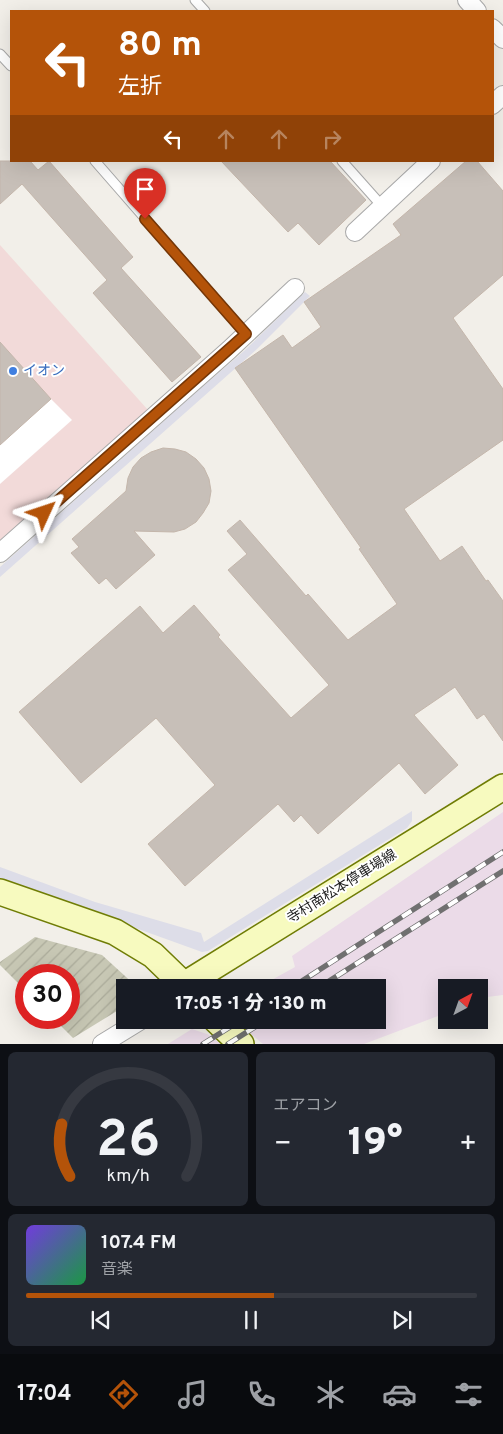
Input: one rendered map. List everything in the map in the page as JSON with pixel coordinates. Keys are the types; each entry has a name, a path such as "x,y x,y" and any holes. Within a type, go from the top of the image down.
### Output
{"main road":[{"name":"寺村南松本停車場線","path":"197,979 503,787"},
{"path":"0,892 115,932 152,955 176,979"},
{"path":"226,1029 242,1044"}],"street":[{"path":"467,0 476,10"},
{"path":"494,30 503,39"},
{"path":"355,232 430,162"},
{"path":"0,553 295,288"},
{"path":"102,1044 126,1029"}],"lane":[{"path":"195,0 204,10"},
{"path":"0,54 10,65"},
{"path":"96,162 246,334"},
{"path":"343,162 382,206"}],"shaded area":[{"path":"0,245 148,410 0,541"},
{"path":"305,292 310,296 257,349 0,577 0,567 244,351"},
{"path":"412,811 412,821 407,828 208,951 202,952 0,878 0,867 95,902 201,933 204,942"},
{"path":"503,812 503,995 488,997 488,979 438,979 438,1016 364,1044 263,1044 245,1029 386,1029 386,979 273,979 295,967 292,956"},
{"path":"35,937 102,955 128,979 116,979 116,1012 73,1038 64,1029 80,1029 80,964 15,964 15,980 0,965 0,962"},
{"path":"192,1029 207,1034 221,1044 168,1044"}],"pier":[{"path":"51,399 72,420 0,484 0,445"}],"building":[{"path":"0,161 31,162 38,170 50,162 133,257 121,268 201,357 172,382 93,293 107,280 22,184 0,204"},
{"path":"222,162 331,162 366,200 319,245 298,223 288,232"},
{"path":"465,162 478,162 503,191 503,275 453,318 503,389 503,440 404,509 440,561 462,546 486,581 488,580 503,601 503,741 484,714 477,719 455,687 414,715 458,765 425,794 399,763 318,834 301,815 294,822 278,804 185,886 148,844 215,785 156,718 81,783 19,712 140,606 163,633 194,605 220,635 218,637 291,718 329,685 228,570 247,554 227,531 240,520 306,596 308,594 348,640 397,604 359,549 361,548 235,368 283,335 292,348 321,327 304,302 401,235 393,224"},
{"name":"イオン","path":"0,342 51,399 0,445"},
{"path":"163,448 186,452 204,468 209,479 211,491 209,503 196,522 185,529 174,532 134,531 155,555 116,589 106,578 99,584 71,553 79,547 72,539 126,491 128,478 133,467 141,458"}],"railway":[{"path":"305,979 503,852"},
{"path":"332,979 503,871"},
{"path":"203,1044 227,1029"},
{"path":"228,1044 252,1029"}],"place":[{"name":"イオン","path":"13,371"}],"route":[{"path":"44,513 246,334 145,219"}]}
